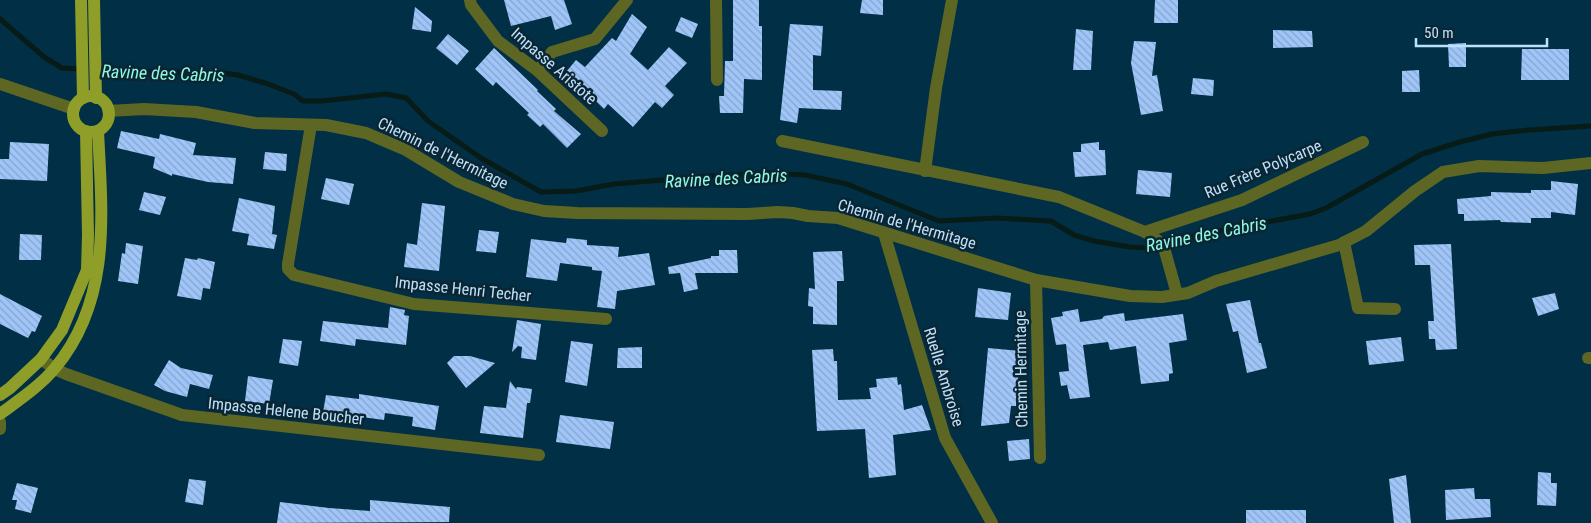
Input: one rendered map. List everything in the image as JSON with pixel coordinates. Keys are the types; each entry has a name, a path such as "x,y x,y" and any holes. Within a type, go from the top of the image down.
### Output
{"main road":[{"path":"81,0 88,32 89,93"},
{"path":"88,32 94,0"},
{"path":"89,93 76,104 74,120 76,125 92,131"},
{"path":"89,93 102,101 108,111 106,123 92,131"},
{"path":"0,395 41,359 62,330 87,270 92,131"},
{"path":"0,414 38,386 55,369 68,351 86,317 98,272 101,235 92,131"}],"street":[{"name":"Impasse Aristote","path":"470,0 471,5 498,41 538,71 602,131"},
{"path":"538,71 552,52 595,39 627,0"},
{"path":"716,0 717,80"},
{"path":"925,171 936,88 952,0"},
{"path":"0,84 74,109"},
{"name":"Chemin de l'Hermitage","path":"108,111 144,109 188,112 255,122 326,125 366,133 406,150 459,182 513,204 544,211 596,213 793,213 838,218 1036,280 1130,296 1162,297 1188,293 1216,282 1344,242 1366,231 1415,191 1443,172 1479,166 1544,168 1591,163"},
{"name":"Impasse Henri Techer","path":"311,124 288,264 288,269 294,275 414,304 606,319"},
{"path":"782,141 1059,197 1145,232 1163,244 1177,294"},
{"name":"Rue Frère Polycarpe","path":"1145,232 1242,200 1363,142"},
{"name":"Ruelle Ambroise","path":"884,233 945,438 992,523"},
{"path":"1344,242 1358,308 1395,309"},
{"name":"Chemin Hermitage","path":"1036,280 1040,458"},
{"name":"Impasse Helene Boucher","path":"41,359 55,369 182,414 539,455"},
{"path":"0,422 0,429"}],"building":[{"path":"504,0 564,0 572,24 555,30 551,16 511,26"},
{"path":"733,0 759,0 759,26 762,26 762,80 744,79 743,113 720,113 719,96 724,96 725,61 733,61"},
{"path":"862,0 883,0 883,15 860,13"},
{"path":"1155,0 1178,0 1178,23 1154,23"},
{"path":"415,7 432,21 431,32 412,29"},
{"path":"632,14 647,27 630,54 648,70 669,47 687,63 665,86 674,95 662,108 655,102 633,127 608,104 604,109 566,72 576,60 585,67 612,38 616,41"},
{"path":"681,17 698,24 692,38 675,31"},
{"path":"790,24 823,26 821,56 813,55 813,90 842,91 841,110 799,108 797,123 780,120"},
{"path":"1076,29 1093,31 1091,70 1073,70"},
{"path":"1273,30 1312,31 1313,47 1273,48"},
{"path":"448,34 469,51 457,65 436,48"},
{"path":"1134,41 1156,42 1152,76 1157,75 1163,111 1141,115 1131,63"},
{"path":"1466,43 1466,67 1449,67 1448,44"},
{"path":"494,48 538,90 556,109 554,111 581,134 567,148 543,124 540,127 527,115 529,113 496,82 493,86 475,69"},
{"path":"1522,49 1569,49 1569,80 1521,80"},
{"path":"1419,70 1420,92 1402,92 1402,71"},
{"path":"1193,78 1214,80 1213,96 1191,94"},
{"path":"121,131 159,139 160,134 196,143 193,155 236,158 233,184 208,182 172,174 172,176 153,168 155,157 117,148"},
{"path":"10,142 49,144 47,181 0,179 0,159 9,159"},
{"path":"1099,142 1099,150 1105,150 1106,175 1075,177 1073,152 1081,152 1081,144"},
{"path":"265,152 287,154 286,171 263,169"},
{"path":"1138,170 1172,173 1170,197 1136,194"},
{"path":"326,178 354,184 349,205 321,199"},
{"path":"1551,181 1578,184 1575,215 1551,212 1551,218 1531,218 1531,223 1501,222 1500,220 1464,221 1464,214 1458,214 1457,199 1491,196 1491,192 1531,193 1531,190 1551,190"},
{"path":"144,192 166,197 160,215 139,210"},
{"path":"239,198 275,206 272,234 277,235 274,249 247,245 249,234 232,231"},
{"path":"422,203 445,206 439,271 404,267 407,243 417,245"},
{"path":"479,230 499,232 496,253 476,251"},
{"path":"20,234 42,235 41,260 19,260"},
{"path":"567,238 587,240 587,245 619,247 618,257 649,253 655,285 617,291 615,309 597,307 602,271 592,270 592,267 560,263 557,281 526,277 531,239 566,243"},
{"path":"126,243 143,246 138,284 118,281 122,253 125,254"},
{"path":"1451,244 1457,349 1436,350 1435,339 1429,339 1428,321 1434,321 1430,265 1415,265 1414,245"},
{"path":"719,250 737,250 738,273 695,273 698,289 684,292 680,273 669,274 668,267 711,258 711,256 719,256"},
{"path":"842,251 844,281 837,281 837,325 813,324 813,307 808,306 809,288 815,289 813,252"},
{"path":"185,258 197,260 198,258 215,262 210,289 203,288 201,300 177,296"},
{"path":"978,288 1011,293 1008,320 975,317"},
{"path":"1555,293 1559,309 1538,316 1532,298"},
{"path":"0,294 42,316 35,332 32,331 28,338 0,324"},
{"path":"1250,300 1259,343 1261,343 1267,368 1247,373 1238,331 1233,332 1226,304"},
{"path":"390,307 405,310 404,315 409,316 406,345 356,339 355,346 320,341 323,321 388,328"},
{"path":"1078,309 1080,322 1124,313 1125,321 1183,314 1187,340 1169,343 1173,373 1169,374 1169,381 1141,384 1136,346 1110,350 1108,342 1083,345 1090,397 1070,399 1067,385 1061,386 1059,372 1069,371 1066,344 1056,345 1051,318 1063,316 1062,312"},
{"path":"517,320 541,324 536,360 521,358 522,347 518,346 512,352"},
{"path":"1401,337 1404,361 1369,365 1366,341"},
{"path":"283,339 302,341 298,366 279,363"},
{"path":"571,341 593,344 587,386 565,382"},
{"path":"642,347 642,368 617,368 618,348"},
{"path":"988,348 1020,351 1016,406 1011,406 1009,423 981,426"},
{"path":"833,349 834,361 837,361 838,400 871,399 869,388 877,387 876,379 897,377 898,385 901,384 904,410 922,405 931,430 893,435 896,475 869,478 865,429 817,431 812,350"},
{"path":"454,356 470,356 495,363 466,388 447,363"},
{"path":"169,360 181,368 213,375 209,389 190,384 187,397 165,391 154,385"},
{"path":"248,376 273,380 269,404 245,401"},
{"path":"510,381 516,389 517,387 532,389 530,403 527,403 523,438 480,433 484,406 506,408"},
{"path":"359,394 439,406 435,430 412,426 413,417 385,413 384,420 347,415 346,422 322,418 326,395 359,399"},
{"path":"560,415 614,422 610,449 556,442"},
{"path":"1029,439 1030,459 1009,461 1007,441"},
{"path":"1538,472 1551,473 1551,483 1557,483 1556,506 1537,505"},
{"path":"1406,475 1411,523 1394,523 1389,479"},
{"path":"189,479 206,481 203,505 185,502"},
{"path":"17,483 38,488 31,513 15,509 17,500 12,500"},
{"path":"1474,488 1475,499 1490,499 1491,517 1446,520 1445,490"},
{"path":"370,500 450,507 449,522 277,523 280,502 370,511"},
{"path":"1246,510 1306,510 1306,523 1246,523"}],"waterway":[{"name":"Ravine des Cabris","path":"0,19 44,57 62,68 82,69"},
{"name":"Ravine des Cabris","path":"96,71 223,73 238,75 294,94 303,101 322,101 386,94 406,98 428,121 481,158 541,192 576,191 614,184 710,176 767,173 805,175 847,184 939,221 997,218 1051,221 1074,235 1094,241 1150,248 1202,234 1310,214 1326,208 1422,154 1460,142 1492,134 1591,126"}]}
